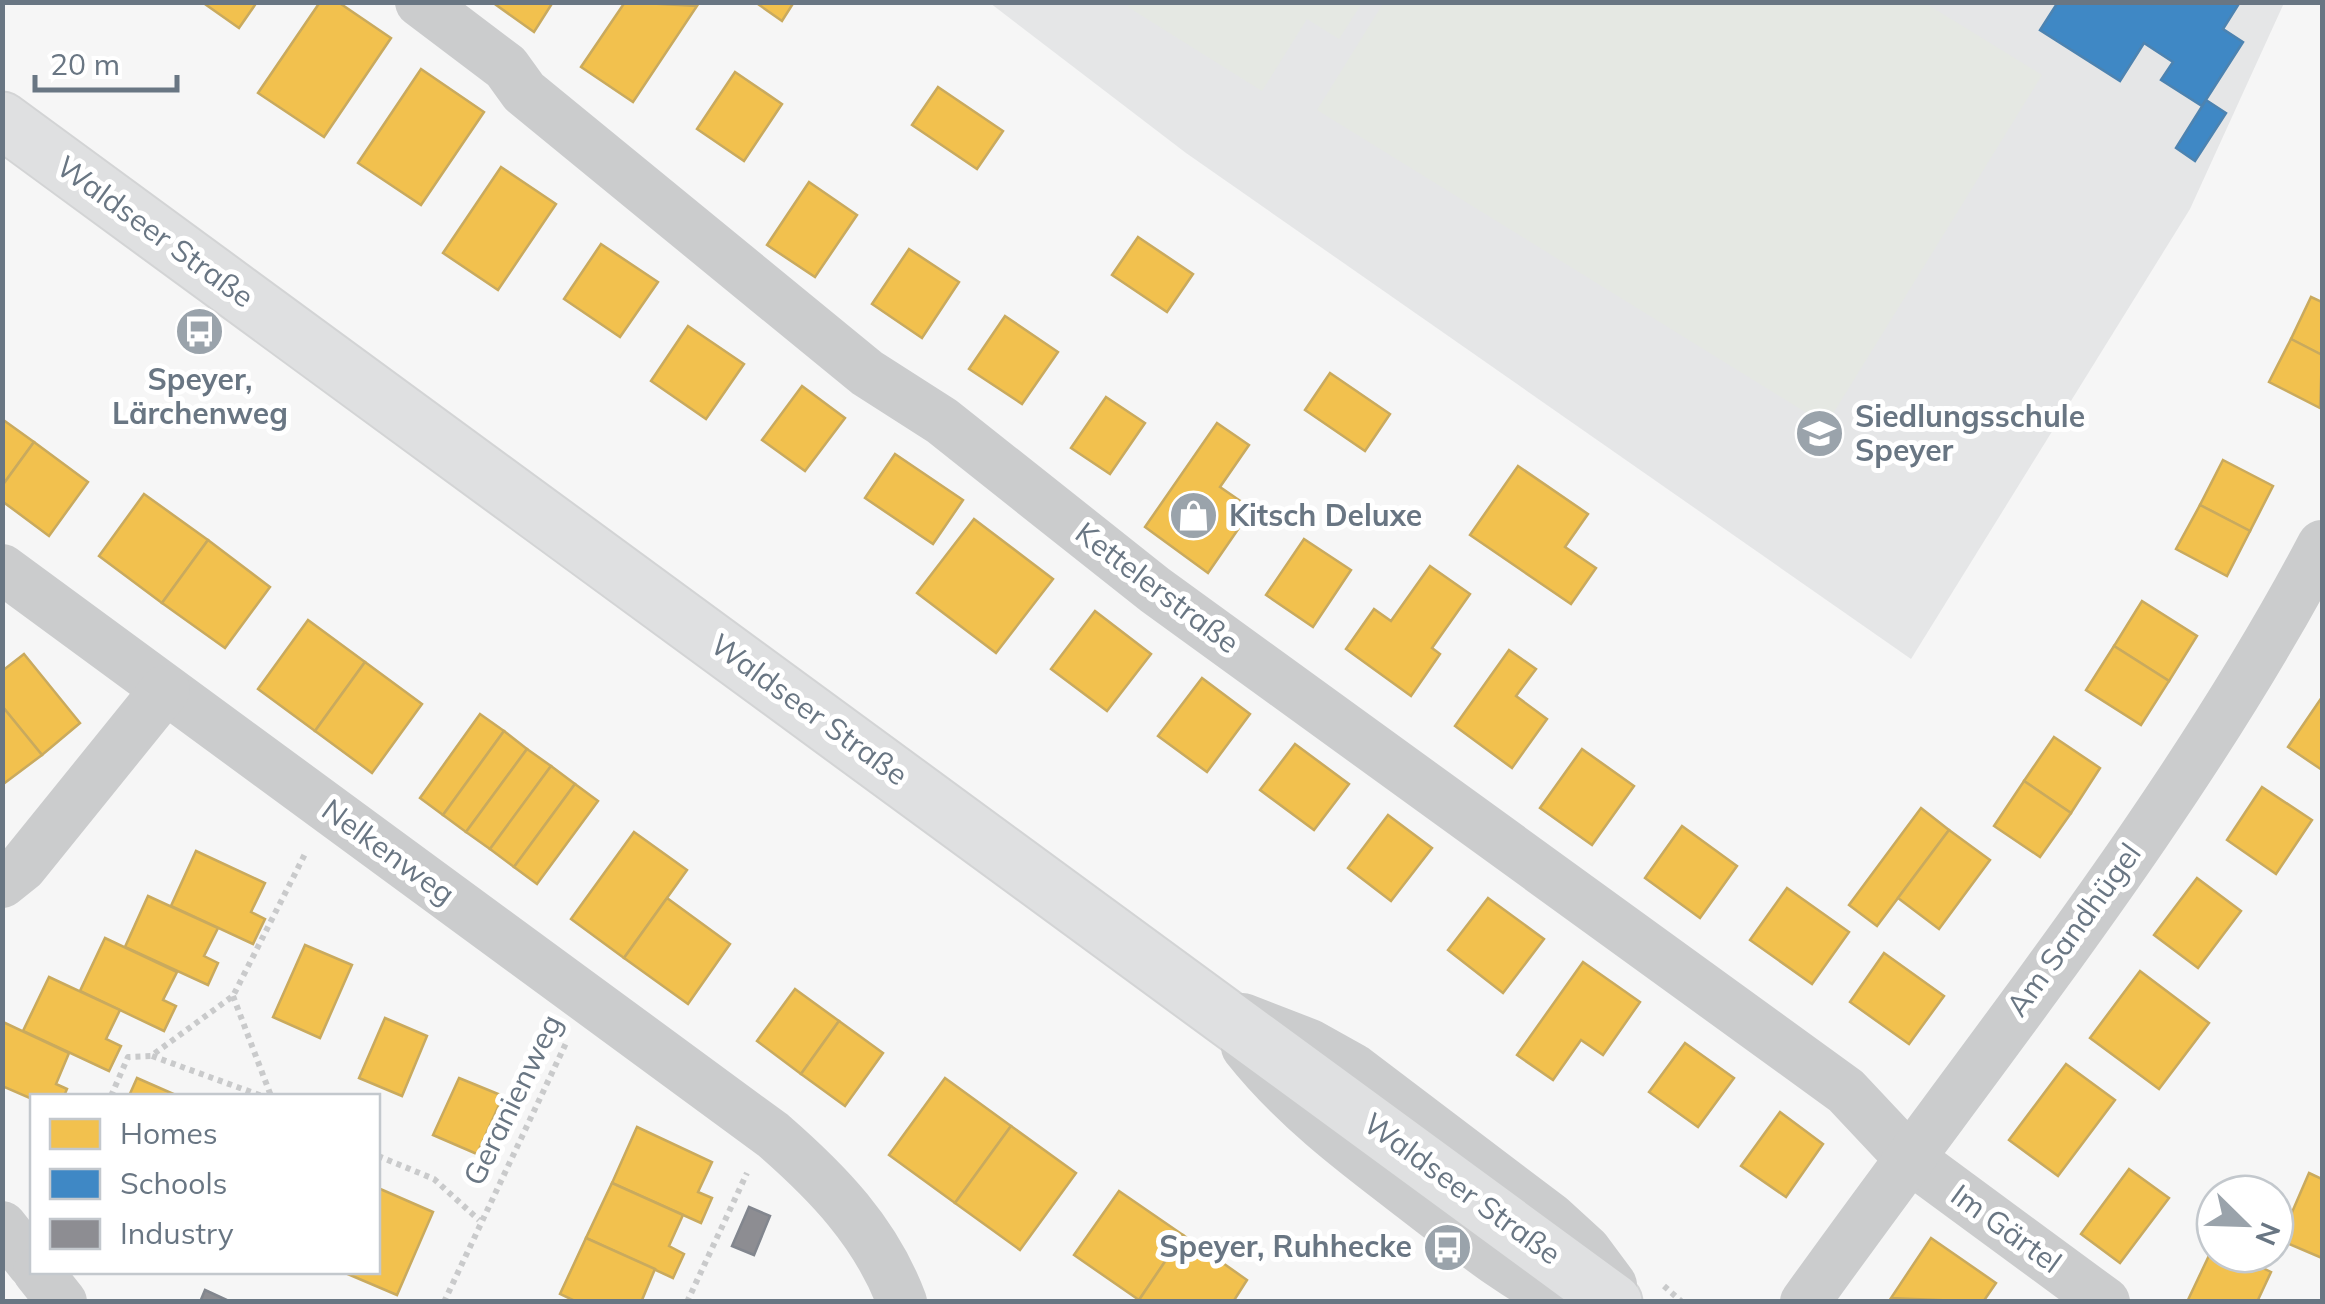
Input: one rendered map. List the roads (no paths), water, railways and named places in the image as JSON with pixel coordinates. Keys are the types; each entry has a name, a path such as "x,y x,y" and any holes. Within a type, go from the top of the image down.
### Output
{"main road":[{"name":"Waldseer Straße","path":"2,120 1614,1302"}],"street":[{"name":"Kettelerstraße","path":"420,2 506,68 524,92 867,373 942,421 1155,590 1846,1092 1908,1157"},
{"name":"Am Sandhügel","path":"1805,1302 2307,612 2322,545"},
{"name":"Nelkenweg","path":"2,569 773,1135 824,1180 866,1232 890,1270 902,1302"},
{"path":"2,883 22,867 165,690"},
{"path":"1215,1008 1278,1088 1334,1136 1506,1269 1566,1302"},
{"path":"1215,1008 1310,1044 1353,1068 1551,1218 1586,1250 1625,1302"},
{"name":"Im Gärtel","path":"1908,1157 2105,1302"},
{"path":"2,1226 30,1261"},
{"path":"40,1274 62,1302"}],"place":[{"name":"Speyer, Lärchenweg","path":"200,331"},
{"name":"Siedlungsschule Speyer","path":"1820,434"},
{"name":"Kitsch Deluxe","path":"1194,516"},
{"name":"Speyer, Ruhhecke","path":"1447,1247"}]}
